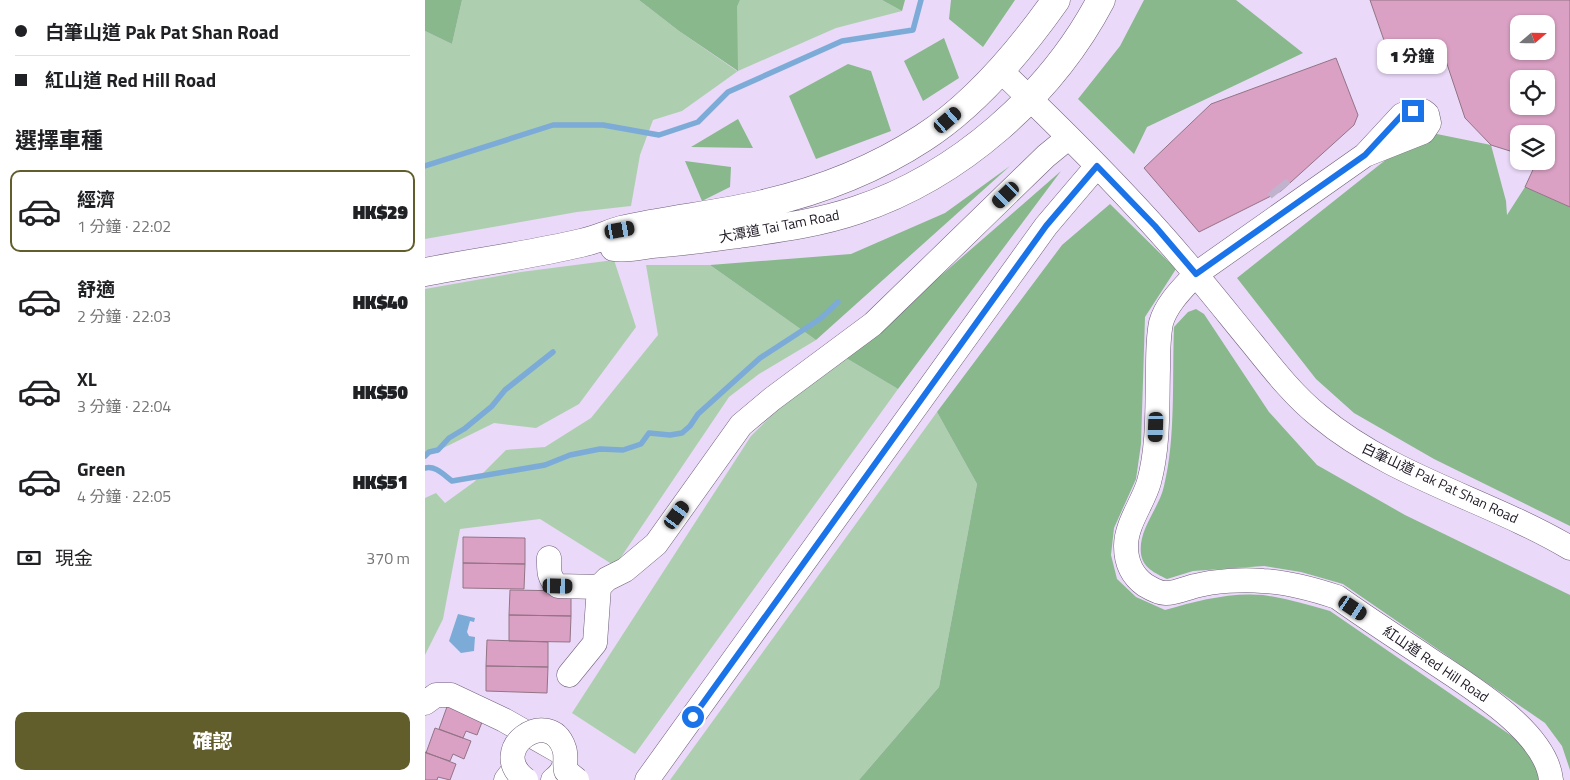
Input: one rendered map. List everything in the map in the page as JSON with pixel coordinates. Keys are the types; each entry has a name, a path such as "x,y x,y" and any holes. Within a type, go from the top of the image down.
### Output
{"main road":[{"name":"大潭道 Tai Tam Road","path":"425,272 583,243 620,230 776,201 823,186 858,172 895,155 948,120 1000,70 1028,38 1056,0"},
{"name":"大潭道 Tai Tam Road","path":"583,243 619,248 699,240 807,223 857,210 902,191 947,165 986,137 1029,98 1054,70 1101,0"}],"street":[{"name":"白筆山道 Pak Pat Shan Road","path":"1000,70 1155,226 1264,358 1304,403 1335,429 1373,454 1512,517 1570,548"},
{"path":"549,558 549,572 551,578 558,586 599,587 625,570 656,544 741,425 772,399 873,324 1046,156 1068,138"},
{"name":"紅山道 Red Hill Road","path":"1365,155 1287,198 1196,274 1176,296 1162,321 1159,340 1156,445 1149,484 1127,537 1126,554 1130,571 1145,585 1167,594 1196,585 1263,580 1317,590 1337,598 1496,705 1539,749 1547,761 1551,780"},
{"path":"647,780 1046,226 1097,166"},
{"path":"569,675 595,643 599,587"},
{"path":"425,703 436,695 451,695 504,720 563,753 564,767 553,780"},
{"path":"516,776 513,753 517,743 528,733 541,730 555,736 561,742 565,749 566,771 577,780"}],"green space":[{"path":"425,0 462,0 452,44 425,31"},
{"path":"462,0 639,0 679,31 737,71 737,7 740,0 882,0 902,11 836,28 738,71 682,111 653,120 640,155 631,206 577,212 425,239 425,31 452,44"},
{"path":"639,0 740,0 737,7 738,71 679,31"},
{"path":"882,0 905,0 902,11"},
{"path":"951,0 1015,0 983,47 949,19"},
{"path":"1144,0 1236,0 1303,53 1147,127 1134,154 1078,99 1120,46"},
{"path":"944,38 959,78 923,101 904,61"},
{"path":"848,64 871,71 891,131 816,159 789,96"},
{"path":"738,119 753,148 691,147"},
{"path":"1422,131 1491,145 1506,201 1507,215 1525,187 1570,207 1570,526 1434,459 1354,413 1316,379 1237,278"},
{"path":"685,161 731,167 730,187 702,201"},
{"path":"1010,166 816,340 710,265 851,254 945,213"},
{"path":"1061,171 898,389 846,358"},
{"path":"1110,204 1176,269 1145,317 1141,444 1136,479 1114,528 1111,555 1117,579 1136,597 1165,610 1213,598 1251,594 1280,598 1330,611 1525,745 1543,780 859,780 939,687 977,484 937,412 1062,245"},
{"path":"614,260 636,327 579,404 536,428 494,423 425,457 425,289 521,272"},
{"path":"646,265 710,265 816,340 759,374 729,397 615,566 540,519 460,529 443,619 425,655 425,498 436,493 445,503 474,482 506,450 545,447 591,418 658,335"},
{"path":"1196,309 1204,314 1269,412 1317,465 1405,515 1570,595 1570,770 1562,746 1545,723 1343,584 1301,572 1264,566 1193,571 1167,579 1154,572 1144,563 1141,554 1143,536 1164,486 1168,467 1173,407 1174,327 1188,312"},
{"path":"846,358 898,389 635,754 572,713 751,436 778,409"},
{"path":"937,412 977,484 939,687 859,780 670,780"}],"water":[{"path":"458,614 475,618 474,622 470,621 467,632 469,636 475,637 474,651 461,653 449,641"}],"building":[{"path":"1370,0 1570,0 1570,207 1525,187 1533,170 1555,170 1555,125 1510,125 1510,151 1491,145 1465,118 1444,55 1395,72"},
{"path":"1336,58 1358,115 1354,125 1281,191 1199,232 1144,168 1211,104"},
{"path":"463,537 525,538 525,564 463,563"},
{"path":"463,563 525,564 524,589 463,588"},
{"path":"510,590 571,591 571,616 509,615"},
{"path":"509,615 571,616 570,642 509,641"},
{"path":"487,640 548,642 548,667 486,666"},
{"path":"486,666 548,667 547,693 486,691"},
{"path":"448,704 484,717 477,735 466,731 463,738 439,729"},
{"path":"435,728 471,741 464,759 453,754 450,761 426,753"},
{"path":"425,752 456,764 450,780 438,777 437,780 425,780"}],"waterway":[{"path":"425,166 553,125 603,125 659,135 698,122 728,92 842,41 913,30 921,0"},
{"path":"425,468 436,469 452,481 545,465 570,455 600,449 623,450 641,444 649,433 670,435 682,433 690,426 698,414 760,358 820,319 838,302"},
{"path":"425,456 429,452 438,450 449,438 464,429 492,406 505,390 553,352"}],"tunnel":[{"path":"1277,186 1281,191"}],"route":[{"path":"693,717 1046,226 1097,166 1155,226 1196,274 1365,155 1402,115 1413,111"}]}
